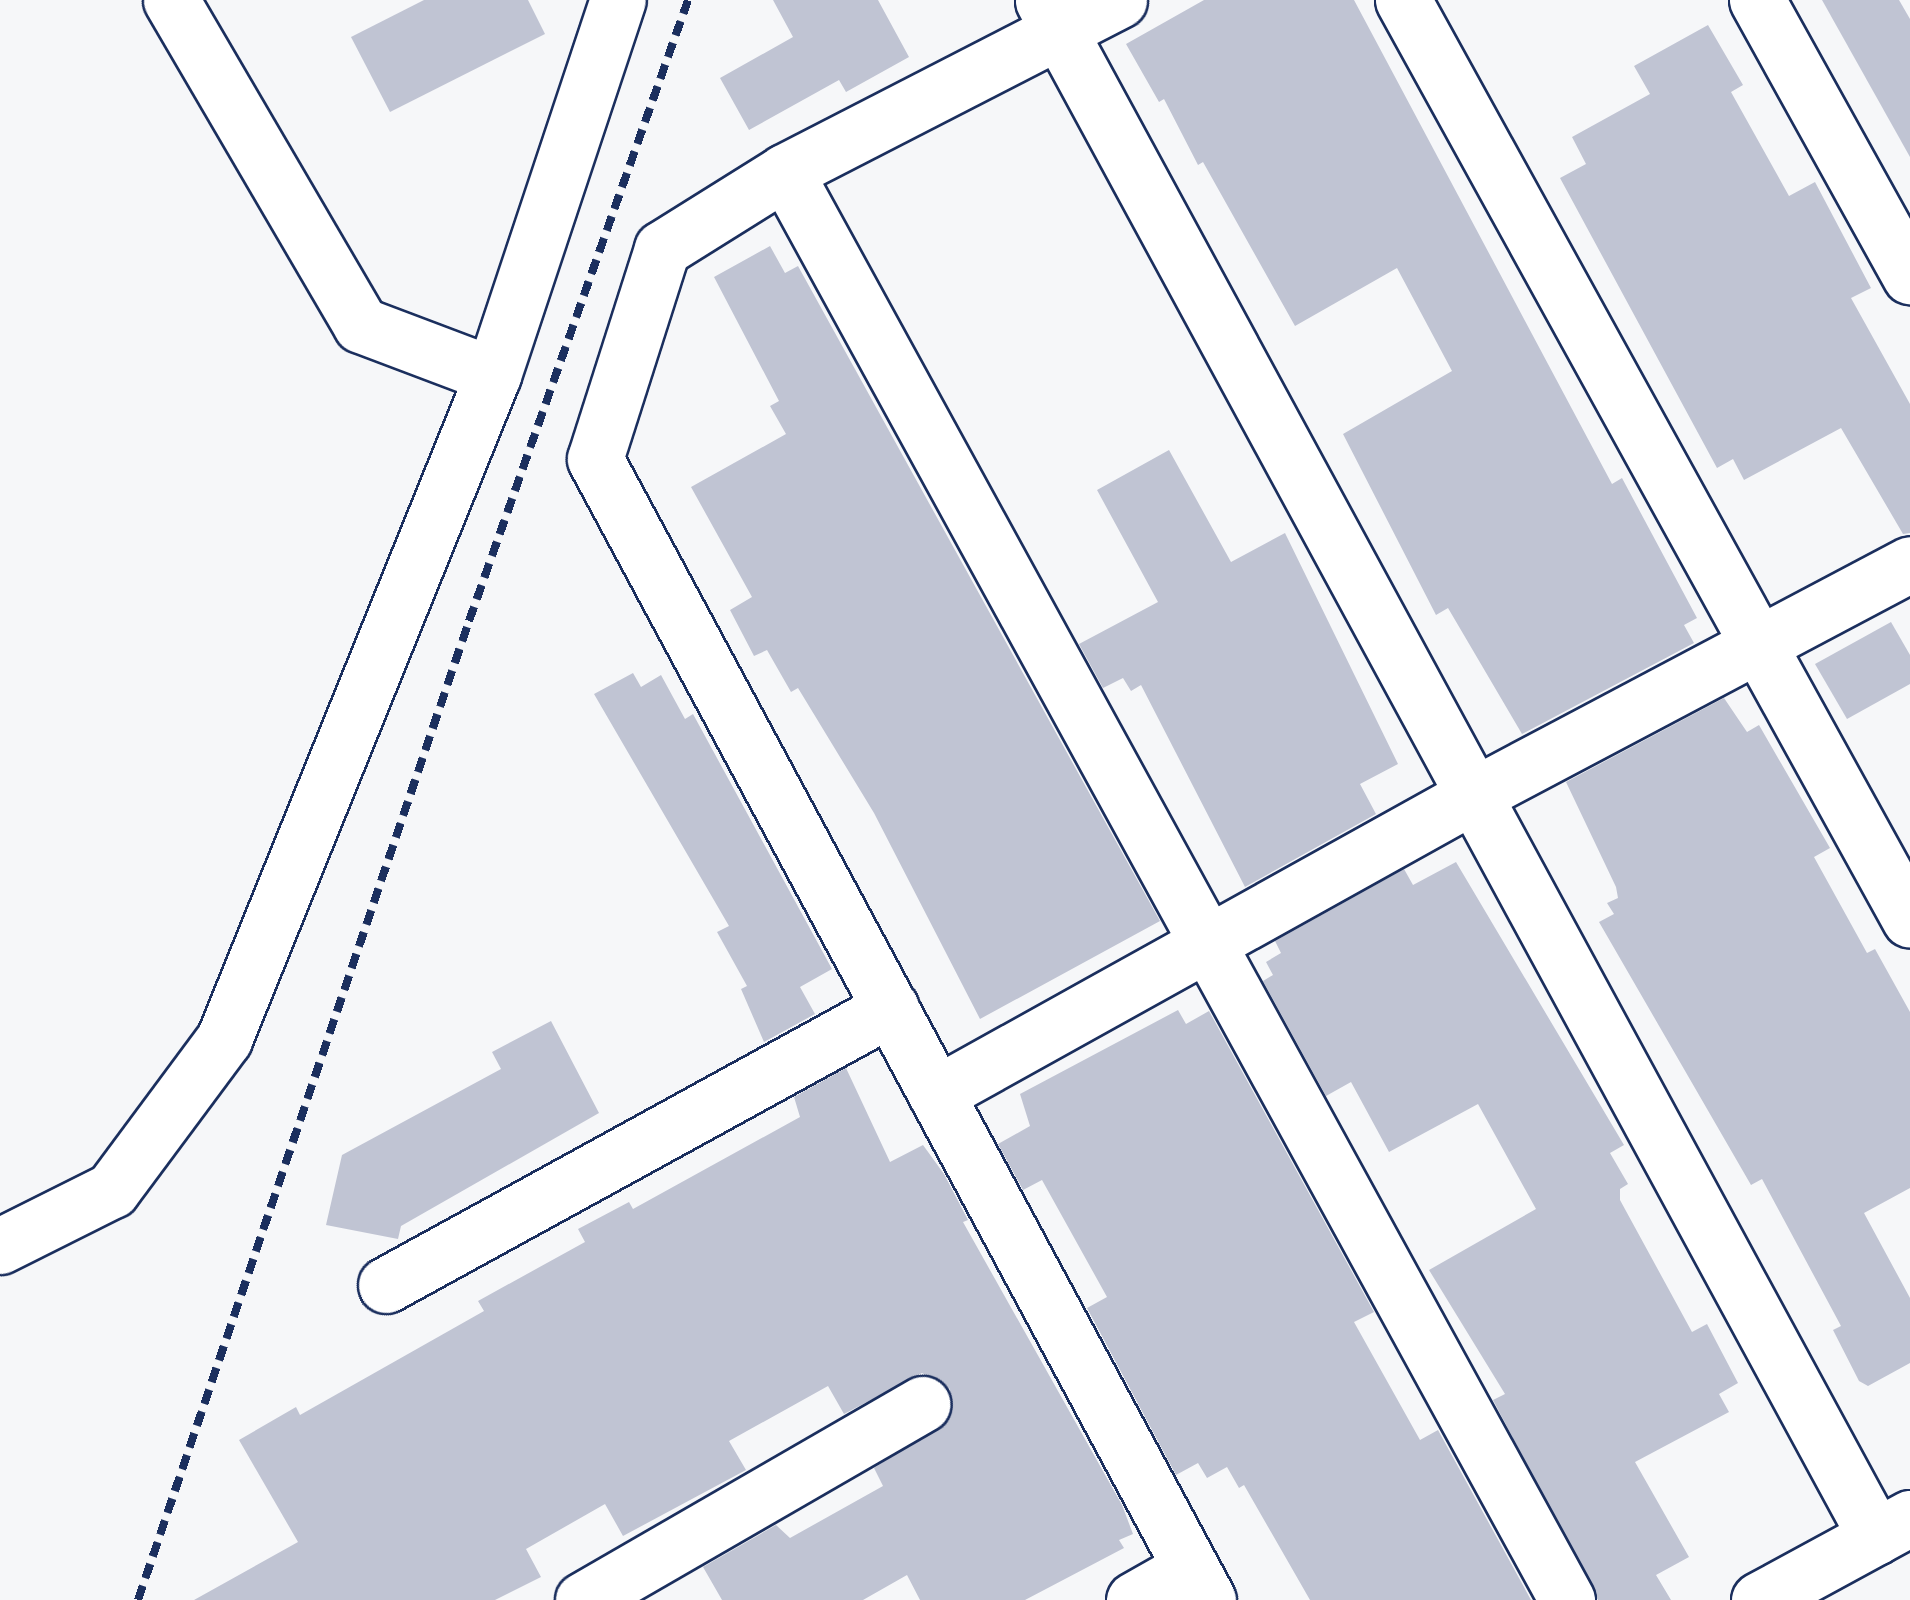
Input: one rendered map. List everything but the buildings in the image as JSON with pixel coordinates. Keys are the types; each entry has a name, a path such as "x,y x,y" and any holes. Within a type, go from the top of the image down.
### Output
{"street":[{"path":"171,0 360,325 493,375"},
{"path":"0,1246 112,1190 224,1039 493,375 618,0"},
{"path":"1119,0 1051,16 662,249 595,458 1199,1584 1134,1600"},
{"path":"1403,0 1763,645 1910,920"},
{"path":"1757,0 1910,276"},
{"path":"1051,16 1474,795 1893,1527 1759,1600"},
{"path":"785,172 1567,1600"},
{"path":"936,1094 1474,795 1910,564"},
{"path":"386,1285 890,1008"},
{"path":"583,1600 923,1404"}],"railway":[{"path":"138,1600 469,621 688,0"}]}
